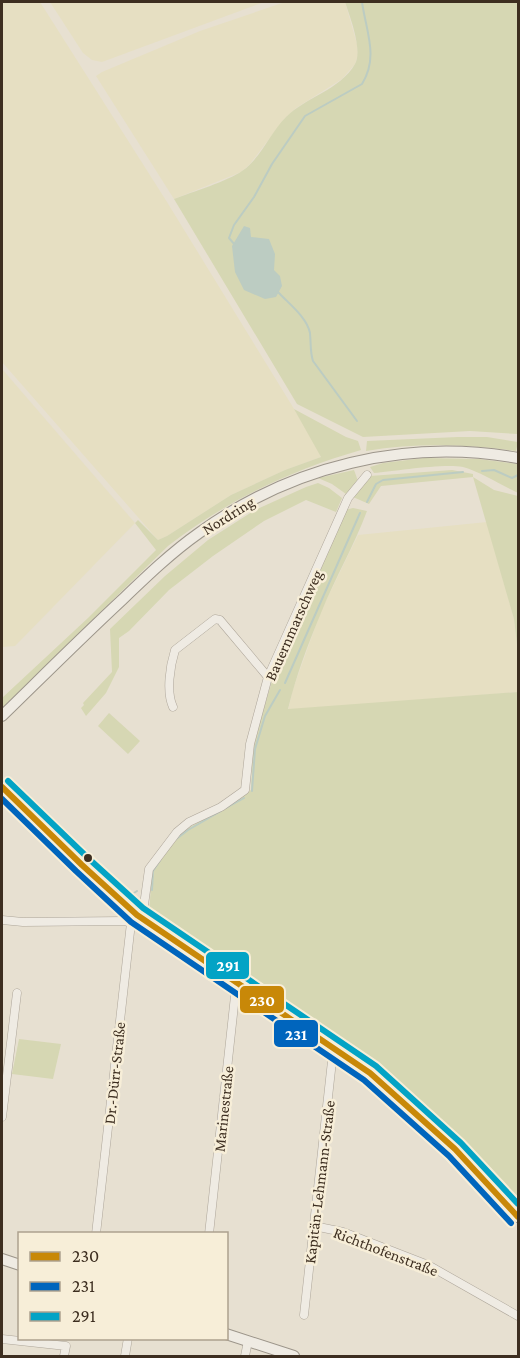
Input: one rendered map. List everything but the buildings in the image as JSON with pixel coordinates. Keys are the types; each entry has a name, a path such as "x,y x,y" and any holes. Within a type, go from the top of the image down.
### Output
{"street":[{"name":"Nordring","path":"2,716 154,569 197,534 236,508 273,488 348,463 380,456 425,452 464,452 519,458"},
{"name":"Bauernmarschweg","path":"134,919 144,905 149,869 170,840 189,822 221,807 244,790 250,744 268,677 347,501 367,475"},
{"path":"172,707 169,699 175,650 215,619 220,620 268,677"},
{"path":"2,787 134,919 337,1049 402,1101 455,1149 519,1217"},
{"path":"2,920 23,922 134,919"},
{"name":"Dr.-Dürr-Straße","path":"96,1232 134,919"},
{"name":"Marinestraße","path":"209,1232 235,996 239,985"},
{"path":"2,1117 5,1052 17,993"},
{"name":"Kapitän-Lehmann-Straße","path":"304,1315 332,1061 337,1049"},
{"name":"Richthofenstraße","path":"314,1226 343,1232 428,1265 519,1316"},
{"path":"2,1259 18,1264"},
{"path":"228,1335 294,1356"},
{"path":"2,1339 66,1346 64,1356"},
{"path":"125,1356 128,1340"},
{"path":"245,1356 248,1341"}],"shaded area":[{"path":"2,2 40,2 167,202 315,443 321,457 285,470 231,495 158,540 2,362"},
{"path":"50,2 264,2 102,62 92,60 83,53"},
{"path":"285,2 345,2 357,44 358,55 355,64 342,79 296,108 285,118 250,164 241,172 174,199 96,76 200,31"},
{"path":"244,226 250,228 251,237 269,239 275,254 274,270 280,276 282,286 276,297 265,299 244,290 235,272 232,246"},
{"path":"2,369 135,523 15,646 2,647"},
{"path":"487,522 514,619 518,653 518,692 288,710 293,689 321,611 358,535"}],"green space":[{"path":"345,2 518,2 518,434 470,431 363,437 297,404 174,199 236,175 249,166 286,117 349,73 355,64 358,51"},
{"path":"294,409 358,441 361,450 284,477 236,501 190,530 168,546 2,708 2,698 88,618 156,550 135,523 138,520 158,540 231,495 285,470 321,457"},
{"path":"487,437 518,442 516,451 441,445 366,451 367,441"},
{"path":"424,458 479,459 518,464 518,493 463,467 432,467 374,473 370,467 383,463"},
{"path":"354,470 358,481 346,494 318,478"},
{"path":"452,470 473,474 473,477 381,486 369,504 353,497 370,476"},
{"path":"473,477 494,490 518,496 518,653 514,619"},
{"path":"318,483 342,498 336,512 306,500 264,521 169,590 129,631 119,638 119,667 106,693 86,716 81,708 83,703 112,672 110,629 165,576 208,540 255,510"},
{"path":"353,508 367,511 316,625 288,709 518,692 518,1205 454,1131 385,1071 149,915 152,870 177,835 251,790 253,744 272,681 345,510"},
{"path":"109,713 140,741 128,754 98,726"},
{"path":"19,1039 61,1044 53,1079 12,1074"}],"waterway":[{"path":"235,245 229,238 234,225 305,116 362,84 367,74 371,54 362,2"},
{"path":"278,292 305,321 310,333 313,361 357,421"},
{"path":"482,471 494,470 512,478 518,475"},
{"path":"367,502 376,484 383,480 463,472"},
{"path":"285,683 360,513"},
{"path":"252,791 255,749 265,716 280,690"},
{"path":"226,808 244,798"},
{"path":"175,840 221,811"},
{"path":"152,890 153,871 161,859"},
{"path":"131,895 137,891"}],"transit line":[{"name":"291","path":"8,781 143,908 376,1066 461,1143 518,1204"},
{"name":"230","path":"2,787 137,915 370,1073 455,1149 518,1217"},
{"name":"231","path":"2,799 131,922 364,1080 449,1156 511,1223"}]}
